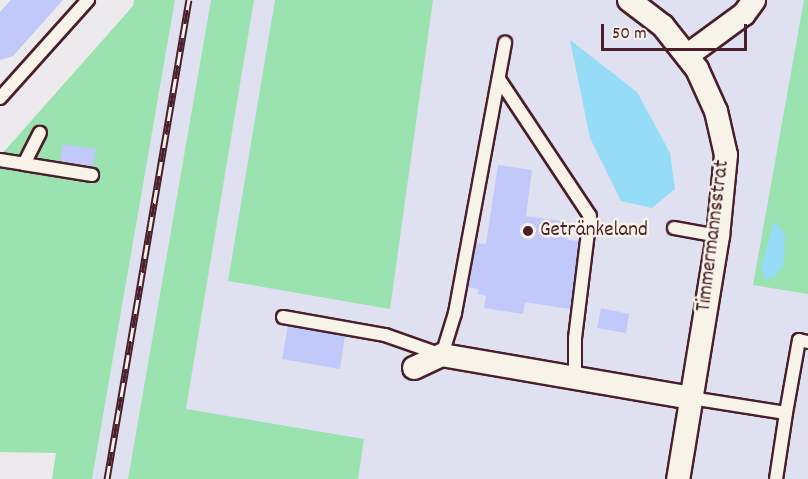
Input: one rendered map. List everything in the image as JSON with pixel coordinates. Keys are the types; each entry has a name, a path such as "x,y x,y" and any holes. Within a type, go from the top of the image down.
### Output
{"street":[{"name":"Timmermannsstrat","path":"629,0 663,26 688,55 709,90 723,134 725,180 718,236 678,479"},
{"path":"688,55 744,14 754,0"},
{"path":"414,368 442,355 691,398"}],"lane":[{"path":"0,98 88,0"},
{"path":"283,317 385,335 442,355 455,314 505,43"},
{"path":"499,79 590,216 575,338 575,378"},
{"path":"24,164 40,133"},
{"path":"0,160 92,175"},
{"path":"674,228 718,236"},
{"path":"776,479 799,340 808,342"},
{"path":"691,398 786,413"}],"shaded area":[{"path":"175,0 211,0 128,479 92,479"},
{"path":"254,0 808,0 808,479 174,479"}],"green space":[{"path":"134,0 175,0 92,479 52,479 56,453 0,452 0,156 133,6"},
{"path":"211,0 254,0 186,409 364,439 358,479 128,479"},
{"path":"275,0 433,0 390,309 228,281"},
{"path":"804,0 808,0 808,294 753,285"}],"water":[{"path":"570,40 637,92 670,153 675,189 652,208 621,201 590,138"},
{"path":"774,221 785,234 784,264 775,277 765,280 761,267"}],"building":[{"path":"11,0 63,0 13,56 0,60 0,12"},
{"path":"63,144 96,149 93,167 60,161"},
{"name":"Getränkeland","path":"498,165 532,170 526,216 569,222 567,240 579,241 570,309 525,302 523,314 484,308 486,296 478,294 479,289 468,287 476,243 486,244"},
{"path":"601,308 629,314 626,333 597,328"},
{"path":"288,326 345,336 340,369 282,359"}],"railway":[{"path":"107,479 189,0"}],"place":[{"name":"Getränkeland","path":"528,231"}]}
